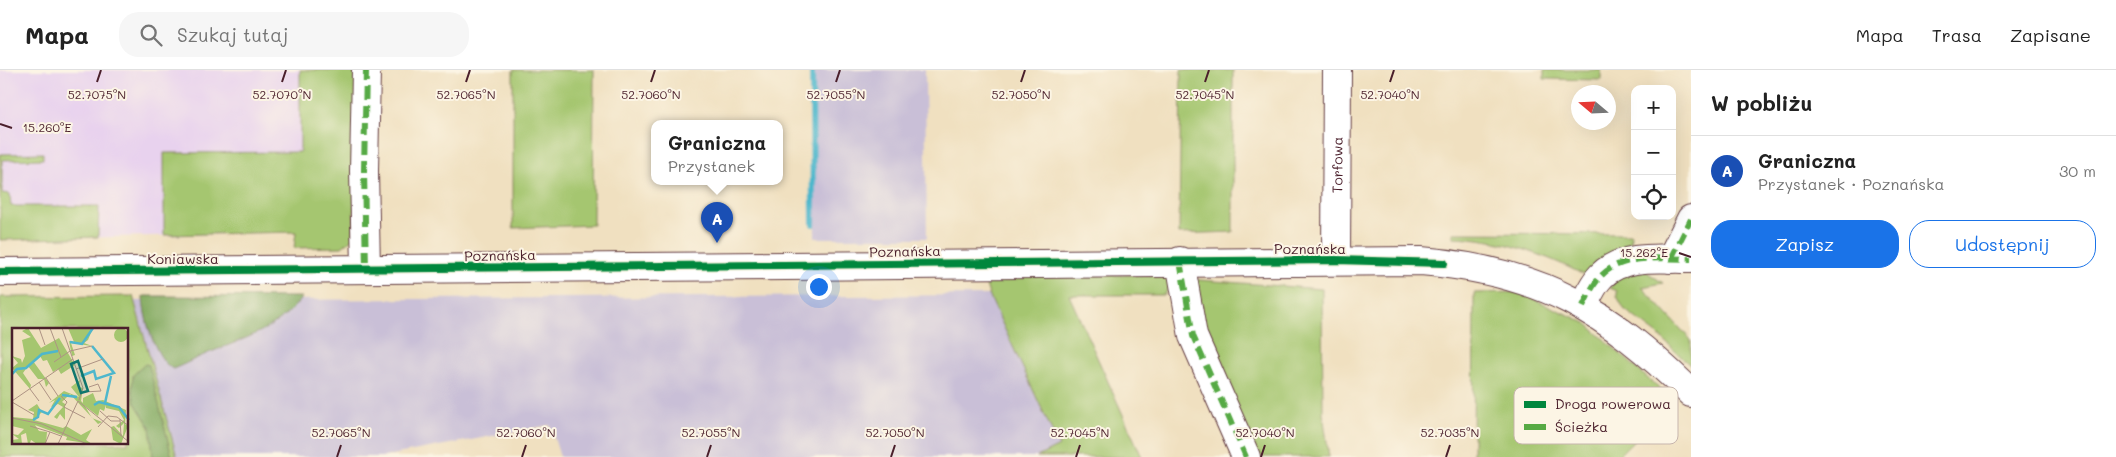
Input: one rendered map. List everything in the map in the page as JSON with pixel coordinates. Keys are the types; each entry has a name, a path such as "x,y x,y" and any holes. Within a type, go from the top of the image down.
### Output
{"main road":[{"path":"366,70 364,171 366,269"},
{"name":"Torfowa","path":"1336,260 1337,70"},
{"path":"1583,306 1595,284 1610,268 1634,260 1681,259 1691,219"},
{"path":"1180,261 1192,336 1246,457"},
{"name":"Poznańska","path":"366,269 1180,261 1421,261 1477,268 1531,282 1583,306 1631,338 1691,393"},
{"name":"Koniawska","path":"0,272 366,269"}],"shaded area":[{"path":"0,70 348,70 297,232 0,240"},
{"path":"814,70 925,70 927,238 815,238"},
{"path":"989,295 1059,447 1037,457 560,457 550,425 381,457 177,457 135,301"}],"green space":[{"path":"300,70 360,70 353,238 342,247 294,248 296,232 164,235 164,153 300,152"},
{"path":"513,70 594,70 593,225 513,228"},
{"path":"1181,70 1233,70 1233,232 1179,234"},
{"path":"1544,70 1601,70 1601,80 1544,79"},
{"path":"43,153 43,159 2,160 2,193 10,194 11,206 99,206 98,237 0,240 0,154"},
{"path":"1453,233 1631,234 1630,249 1584,275 1553,260 1521,248 1487,240 1453,237"},
{"path":"1644,270 1663,283 1642,287 1691,340 1691,366 1657,334 1624,309 1617,296 1617,291 1610,288 1618,277"},
{"path":"983,275 1174,275 1165,295 1069,295 1142,457 1037,457 1059,446 989,295"},
{"path":"1187,279 1322,289 1323,413 1329,457 1254,457"},
{"path":"1519,292 1586,323 1657,387 1514,387 1514,444 1630,444 1617,457 1473,457 1474,293"},
{"path":"133,296 177,457 0,457 0,297"},
{"path":"143,296 302,297 284,316 261,331 173,369 161,356 151,336 145,314"},
{"path":"145,364 149,365 172,457 153,457 150,427 135,403 132,390 133,375"}],"waterway":[{"path":"812,70 813,224"}],"marked path":[{"path":"366,70 364,171 366,269"},
{"path":"1671,259 1691,219"},
{"path":"1583,306 1598,279 1610,269 1620,264 1656,258 1691,259"},
{"path":"1180,261 1193,336 1246,457"}],"cycle path":[{"path":"0,272 1336,260 1444,263"}],"place":[{"name":"Graniczna","path":"717,243"}]}
